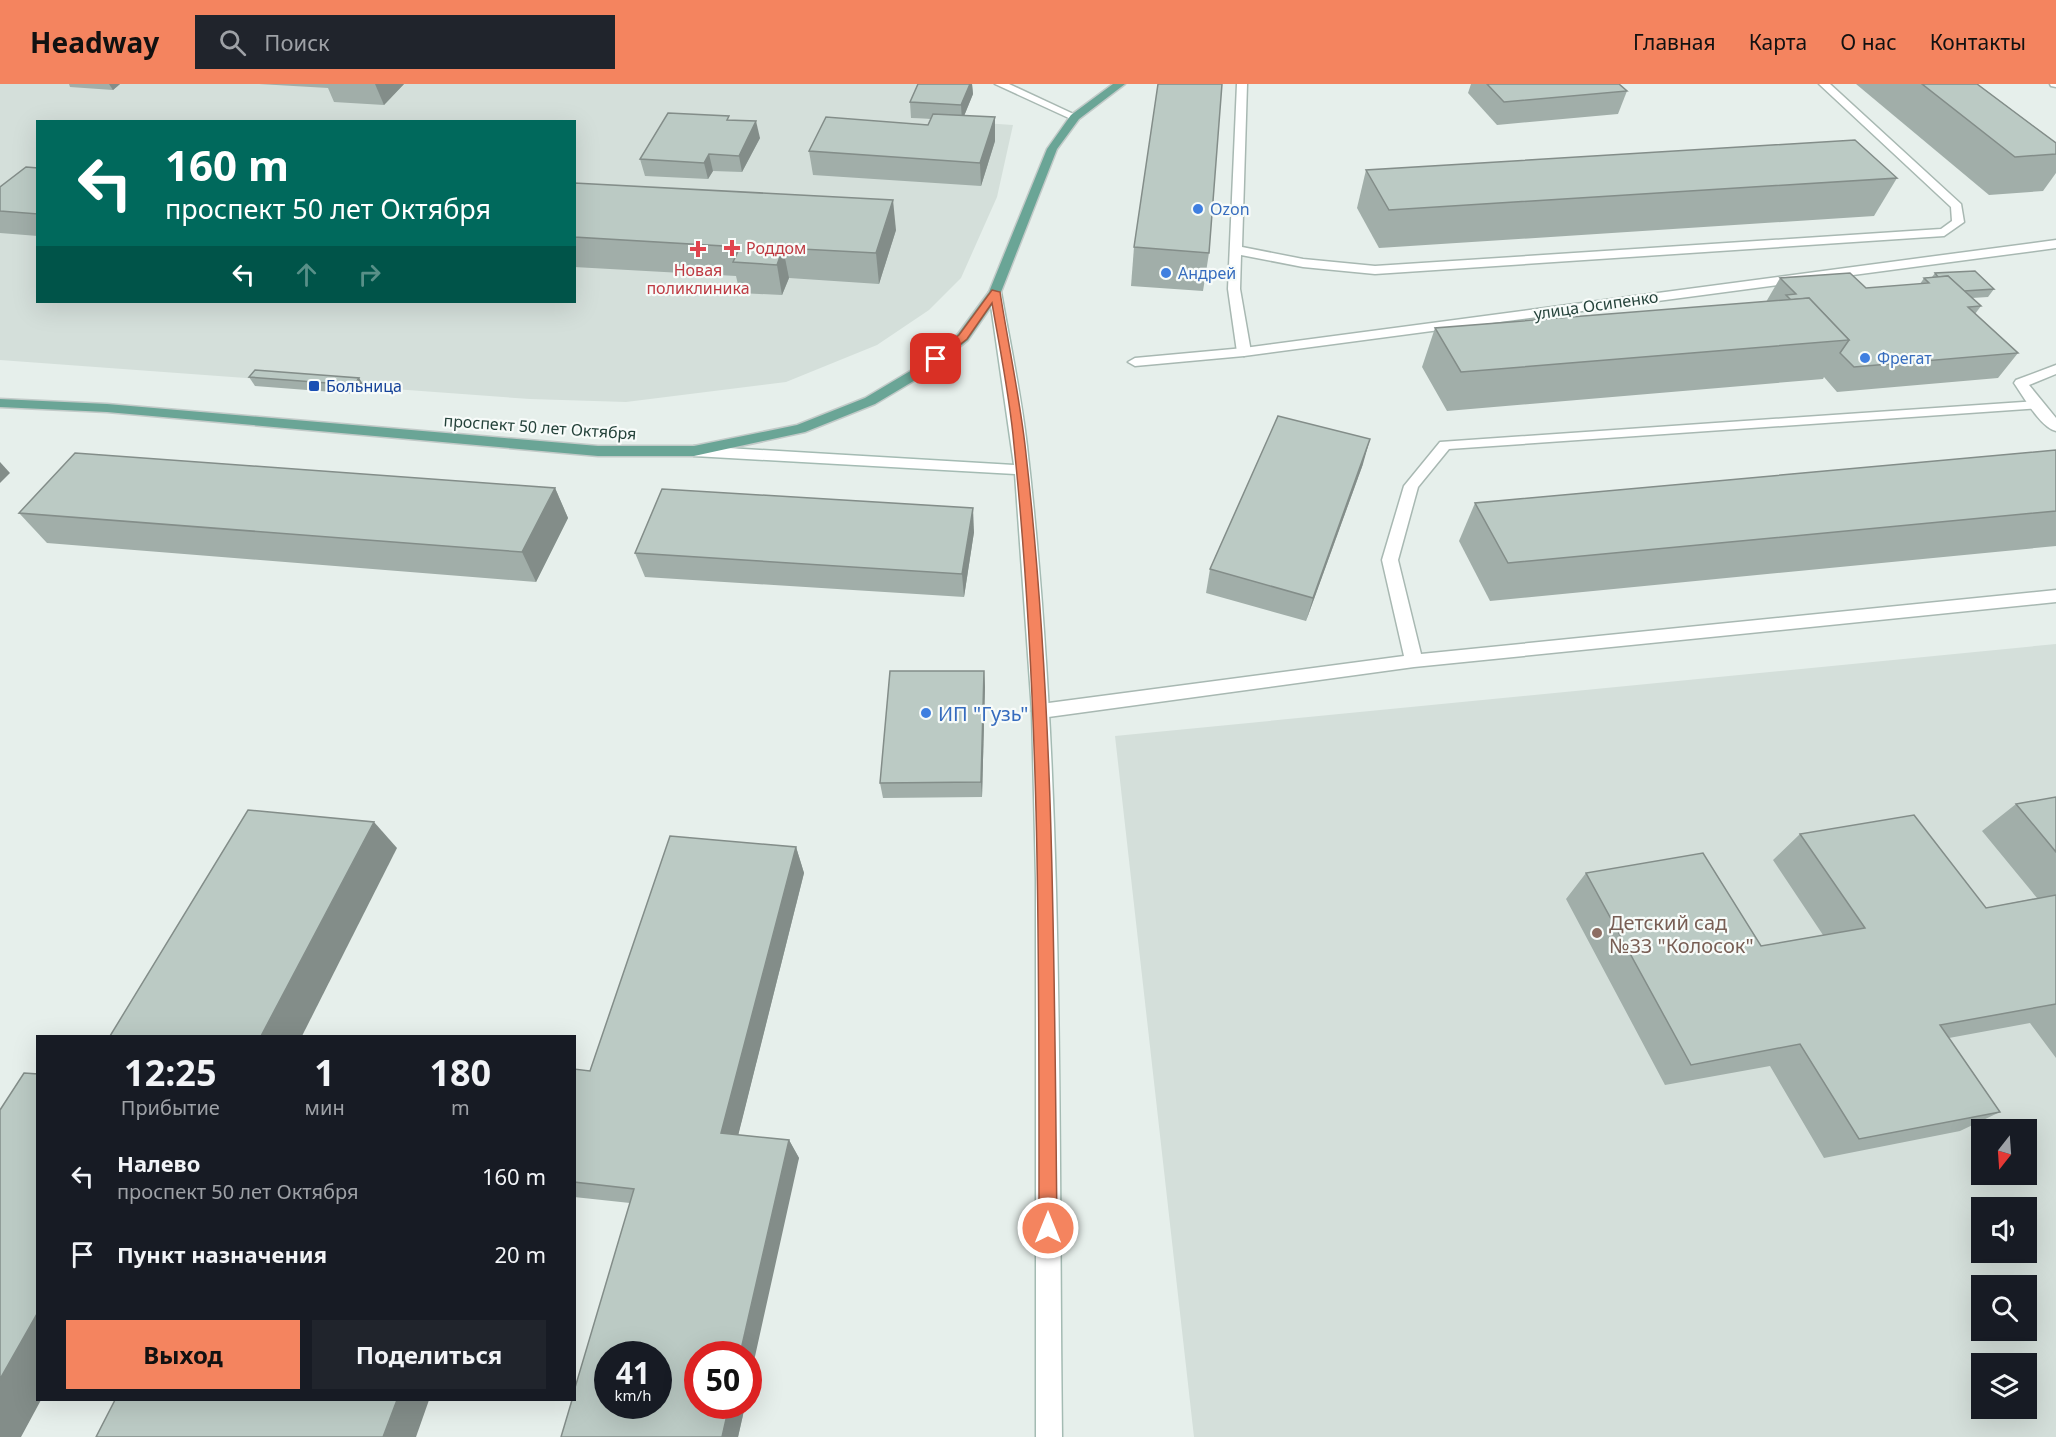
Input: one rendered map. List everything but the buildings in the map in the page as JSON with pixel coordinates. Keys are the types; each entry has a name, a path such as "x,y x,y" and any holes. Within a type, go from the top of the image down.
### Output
{"main road":[{"name":"проспект 50 лет Октября","path":"0,403 107,408 598,451 694,451 800,429 870,401 922,370 963,337 995,292 1052,149 1075,117 1120,84"}],"street":[{"path":"1000,84 1075,117"},
{"path":"1242,84 1234,289 1244,352"},
{"path":"1236,250 1303,263 1375,270 1944,232 1958,222 1957,206 1824,84"},
{"name":"улица Осипенко","path":"1135,362 1244,352 2056,244"},
{"path":"995,292 1020,444 1041,711 1046,879 1049,1437"},
{"path":"2056,369 2021,383 2036,405 2056,427"},
{"path":"1414,661 1390,560 1411,486 1445,446 2036,405"},
{"path":"694,451 1022,470"},
{"path":"1041,711 1414,661 2056,596"}],"shaded area":[{"path":"0,84 950,84 911,118 1013,125 997,197 961,278 929,310 877,345 786,382 626,402 530,399 0,360"},
{"name":"Детский сад №33 \"Колосок\"","path":"2056,644 2056,1437 1194,1437 1115,736"}],"place":[{"name":"Ozon","path":"1198,209"},
{"name":"Роддом","path":"732,248"},
{"name":"Новая поликлиника","path":"698,249"},
{"name":"Андрей","path":"1166,273"},
{"name":"Фрегат","path":"1865,358"},
{"name":"Больница","path":"314,386"},
{"name":"ИП \"Гузь\"","path":"926,713"},
{"name":"Детский сад №33 \"Колосок\"","path":"1597,933"}],"route":[{"path":"936,359 963,337 995,292 1020,444 1041,711 1046,879 1048,1228"}]}
